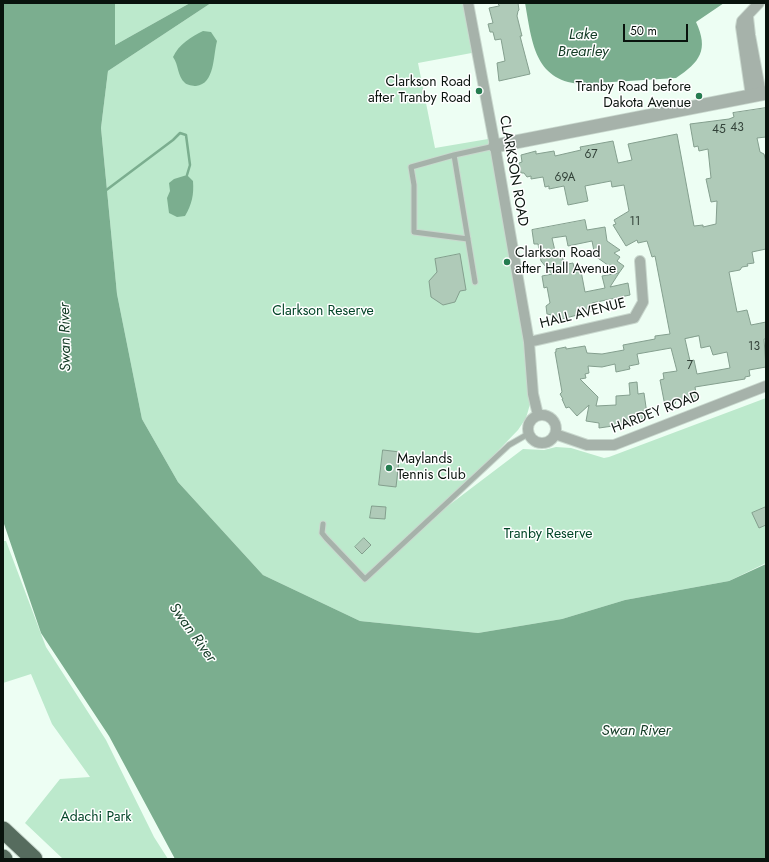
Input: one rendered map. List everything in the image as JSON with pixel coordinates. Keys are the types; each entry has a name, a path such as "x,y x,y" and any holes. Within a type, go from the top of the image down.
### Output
{"highway":[{"path":"3,830 34,859"}],"street":[{"name":"CLARKSON ROAD","path":"468,3 495,146 529,342 534,394 538,415"},
{"path":"495,146 759,94 748,17 759,3"},
{"name":"HALL AVENUE","path":"529,342 634,318 643,302 640,261"},
{"name":"HARDEY ROAD","path":"554,434 587,445 614,445 766,386"},
{"path":"538,415 543,415 552,420 555,424 554,434 547,442 541,443 531,438 528,434 530,420 538,415"}],"lane":[{"path":"468,239 414,232 414,185 411,167 454,155 495,146"},
{"path":"454,155 475,282"},
{"path":"323,524 322,533 365,579 509,445 528,434"}],"green space":[{"path":"115,3 190,3 115,45"},
{"name":"Clarkson Reserve","path":"211,3 466,3 477,52 418,63 435,148 494,138 533,394 526,418 518,430 436,515 523,449 544,450 556,447 571,448 604,458 609,457 766,398 766,563 729,581 625,600 562,619 478,633 360,621 263,575 178,482 142,419 117,294 101,128 108,71"},
{"name":"Adachi Park","path":"3,541 6,541 46,647 106,740 154,837 168,859 63,859 25,823 60,779 90,777 52,724 31,674 3,683"}],"water":[{"name":"Swan River","path":"3,3 115,3 115,45 190,3 211,3 108,71 101,128 117,294 142,419 178,482 263,575 360,621 478,633 562,619 625,600 729,581 766,564 766,859 175,859 109,736 41,633 3,521"},
{"name":"Lake Brearley","path":"525,3 724,3 696,22 702,40 700,54 691,66 676,78 580,84 565,81 553,75 544,67 533,44"},
{"path":"203,31 211,32 217,41 210,75 202,84 196,86 186,84 179,74 173,57 179,48 190,38"},
{"path":"187,175 193,181 192,199 185,216 177,217 169,213 167,198 170,191 169,183 174,179"}],"building":[{"path":"498,3 518,3 519,10 517,16 522,36 520,36 530,74 499,81 497,63 505,61 501,39 495,40 493,32 490,32 488,24 493,23 489,8 499,6"},
{"path":"766,108 766,137 757,138 760,152 764,154 766,162 766,249 752,252 754,263 747,264 748,266 742,267 740,270 729,272 737,312 747,310 751,325 766,322 766,339 764,339 766,367 749,370 750,376 745,377 745,379 695,387 697,399 691,400 691,398 676,400 675,404 665,406 660,380 664,379 663,373 677,371 671,348 637,354 639,364 629,366 630,369 616,372 615,364 602,367 588,366 589,373 585,374 586,378 580,379 598,397 596,406 616,405 616,396 630,395 629,383 637,382 638,394 644,393 647,414 644,415 644,418 631,421 631,423 627,424 599,428 599,423 586,421 589,405 577,416 569,407 566,408 560,394 562,392 555,352 556,349 566,347 566,349 585,346 587,353 602,354 624,350 623,345 655,339 655,336 670,334 655,256 652,257 647,241 638,243 637,240 626,246 613,225 616,224 614,220 629,211 624,185 612,187 611,181 585,186 588,201 568,205 564,186 549,189 549,186 545,187 543,177 531,179 531,176 527,177 524,173 521,173 519,163 522,162 521,155 536,151 536,154 554,151 555,156 581,150 580,147 613,141 618,163 632,160 628,144 677,134 694,226 703,225 703,227 716,224 717,201 711,202 706,179 711,178 708,149 699,151 698,146 694,147 690,124 729,119 734,117 733,113","holes":["699,336 701,348 710,346 713,355 727,352 730,368 697,374 694,360 690,361 685,339"]},
{"path":"585,220 587,230 605,227 607,241 620,250 614,253 620,257 617,261 624,266 610,287 628,283 630,295 592,303 593,311 554,321 552,315 547,314 546,306 550,303 547,287 544,288 542,276 552,274 541,261 538,244 534,244 532,230","holes":["566,236 568,246 592,241 595,256 619,273 602,276 605,288 585,292 581,271 575,272 573,263 563,265 563,250 555,251 552,238"]},
{"path":"460,254 466,290 460,291 455,302 443,305 431,297 429,281 437,272 435,259"},
{"name":"Maylands Tennis Club","path":"383,450 400,452 396,487 379,485"},
{"path":"372,506 386,507 385,519 370,518"},
{"path":"766,507 766,525 759,528 752,513"},
{"path":"364,538 371,545 362,554 355,547"}],"waterway":[{"path":"105,191 173,140 180,133 186,135 190,165 187,175"}],"place":[{"name":"Clarkson Road after Tranby Road","path":"479,91"},
{"name":"Tranby Road before Dakota Avenue","path":"699,96"},
{"name":"Clarkson Road after Hall Avenue","path":"507,262"},
{"name":"Maylands Tennis Club","path":"389,468"}],"park label":[{"name":"Tranby Reserve","path":"548,535"}]}
